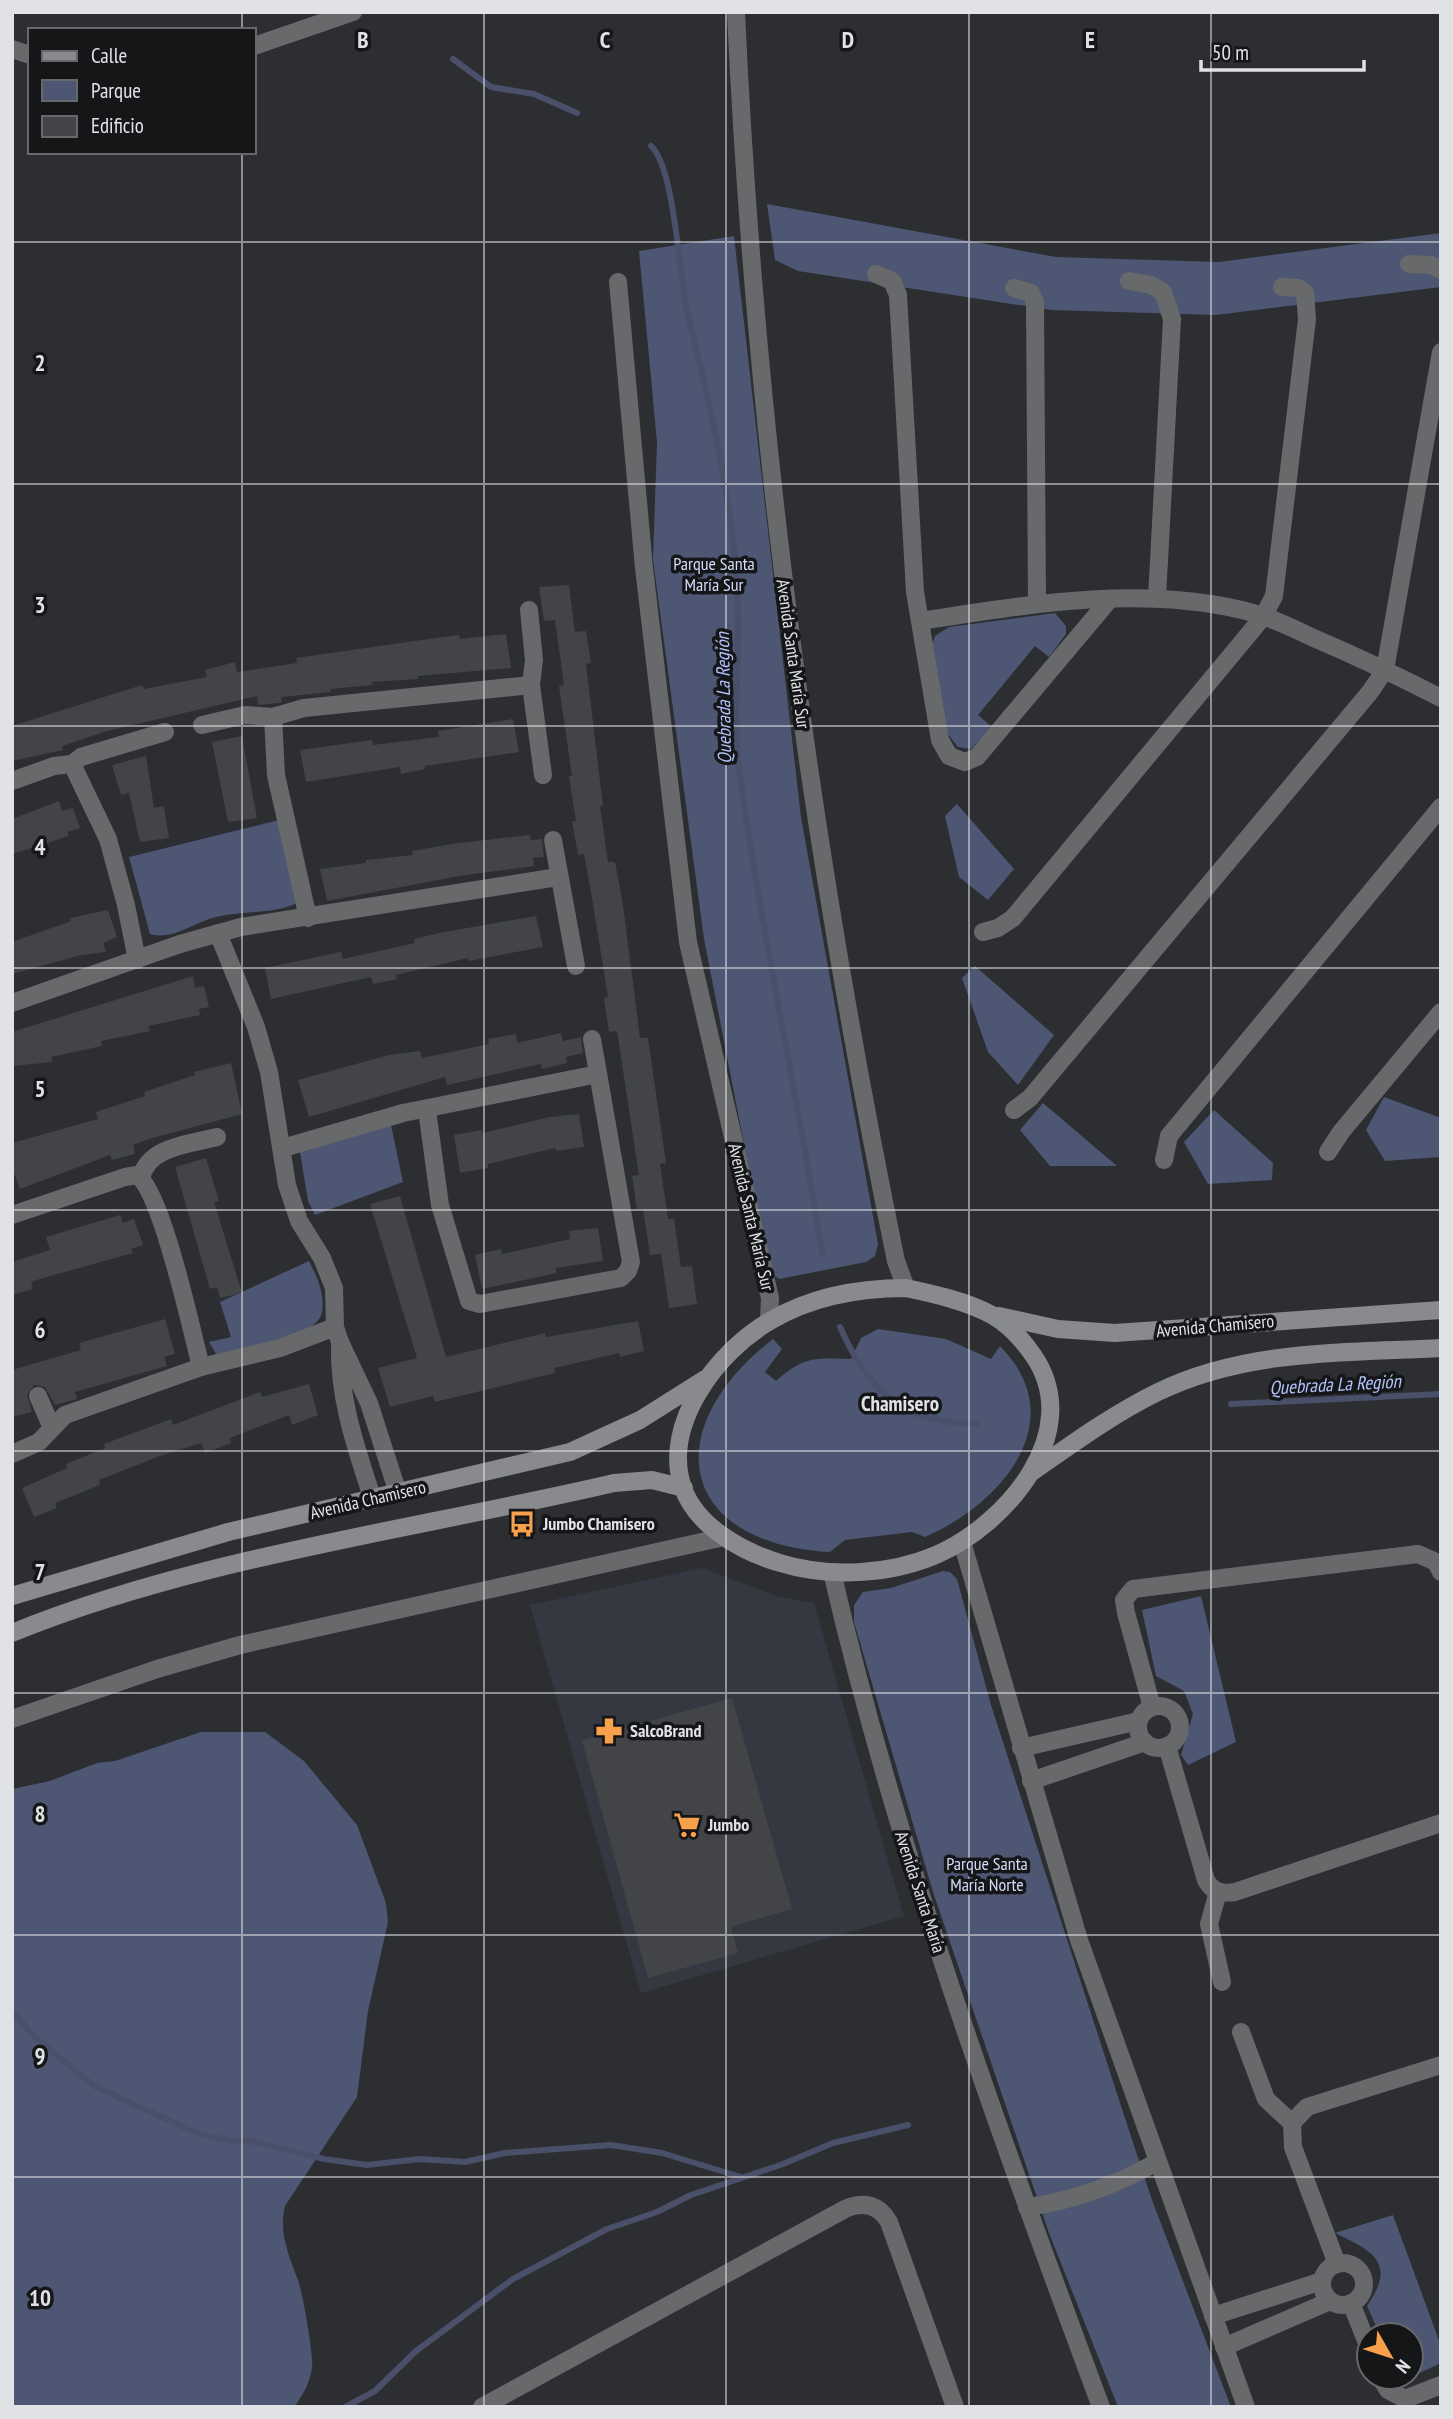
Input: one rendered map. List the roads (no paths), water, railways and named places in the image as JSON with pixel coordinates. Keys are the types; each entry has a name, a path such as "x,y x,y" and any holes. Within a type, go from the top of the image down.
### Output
{"street":[{"path":"256,45 354,12"},
{"name":"Avenida Santa María Sur","path":"736,12 762,412 788,627 831,922 877,1169 896,1261 906,1288"},
{"path":"1409,264 1432,265 1441,270"},
{"path":"876,274 892,281 898,295 915,592 941,743 948,756 965,762 980,754 1110,599"},
{"path":"1129,281 1151,285 1163,292 1172,319 1157,598"},
{"name":"Avenida Santa María Sur","path":"618,282 644,568 688,943 770,1298 769,1321"},
{"path":"983,932 998,928 1013,918 1263,617 1274,596 1307,319 1305,293 1298,288 1282,287"},
{"path":"1014,288 1031,293 1035,302 1037,603"},
{"path":"1014,1110 1030,1098 1384,670 1441,352"},
{"path":"920,621 1037,603 1110,599 1157,598 1222,606 1263,617 1441,698"},
{"path":"529,610 534,660 531,685 543,775"},
{"path":"202,726 245,715 273,717 304,708 531,685"},
{"path":"273,717 276,775 308,918"},
{"path":"12,781 54,766 72,764 88,754 164,732"},
{"path":"72,764 108,839 126,905 137,960"},
{"path":"1164,1160 1169,1136 1441,807"},
{"path":"553,840 576,966"},
{"path":"12,1003 218,933 558,877"},
{"path":"218,933 256,1027 269,1072 283,1148 286,1185 334,1288 338,1375 373,1500"},
{"path":"1328,1152 1441,1012"},
{"path":"427,1110 440,1205 469,1301 480,1304 621,1278 628,1271 631,1262 592,1039"},
{"path":"283,1148 402,1113 598,1074"},
{"path":"141,1178 148,1163 160,1152 217,1137"},
{"path":"12,1215 125,1177 137,1175 141,1178 150,1189 171,1254 201,1367"},
{"name":"Avenida Chamisero","path":"12,1596 228,1532 570,1452 640,1420 711,1375 745,1339 769,1321 829,1296 862,1289 906,1288 991,1314 1058,1329 1115,1334 1441,1310"},
{"path":"711,1375 698,1394 683,1430 679,1458 684,1488 699,1512 724,1536 782,1564 832,1572 876,1570 934,1556 962,1542 995,1515 1029,1474 1051,1427 1051,1392 1038,1362 1027,1347 991,1314"},
{"path":"12,1454 39,1441 65,1415 201,1367 338,1335"},
{"path":"338,1335 369,1404 398,1493"},
{"name":"Avenida Chamisero","path":"1029,1474 1126,1409 1157,1392 1218,1369 1302,1355 1441,1348"},
{"path":"38,1396 52,1428"},
{"name":"Avenida Chamisero","path":"12,1633 123,1595 234,1566 614,1483 652,1480 684,1488"},
{"path":"12,1719 157,1669 240,1645 724,1536"},
{"path":"962,1542 1021,1748 1105,2018 1247,2407"},
{"path":"1152,1707 1126,1613 1124,1600 1133,1589 1418,1554 1437,1559"},
{"name":"Avenida Santa María","path":"832,1572 889,1795 960,2016 1101,2407"},
{"path":"1021,1748 1139,1721 1152,1707 1165,1707 1178,1719 1180,1732 1167,1746 1156,1747 1145,1742 1139,1732 1139,1721"},
{"path":"1031,1781 1145,1742"},
{"path":"1167,1746 1206,1880 1218,1892 1235,1892 1441,1823"},
{"path":"1218,1892 1209,1924 1222,1982"},
{"path":"1241,2032 1266,2099 1292,2123 1293,2147 1337,2264"},
{"path":"1292,2123 1307,2107 1441,2066"},
{"path":"1027,2207 1051,2204 1102,2189 1157,2162"},
{"path":"482,2407 859,2204 880,2210 889,2222 955,2407"},
{"path":"1337,2264 1355,2267 1363,2277 1361,2295 1351,2304 1339,2305 1331,2301 1324,2292 1322,2281 1326,2272 1337,2264"},
{"path":"1213,2316 1322,2281"},
{"path":"1224,2347 1331,2301"},
{"path":"1351,2304 1358,2321"},
{"path":"1396,2402 1441,2385"}],"waterway":[{"name":"Quebrada La Región","path":"453,59 491,87 534,94 577,113"},
{"name":"Quebrada La Región","path":"651,146 666,176 671,199 688,315 714,425 727,498 738,610 736,729 739,768 822,1253"},
{"name":"Quebrada La Región","path":"840,1327 864,1370 892,1400 909,1411 929,1418 978,1424"},
{"name":"Quebrada La Región","path":"1231,1404 1441,1394"},
{"path":"12,2012 35,2037 94,2086 199,2134 231,2141 250,2141 324,2159 367,2165 420,2159 465,2162 505,2153 611,2145 662,2153 741,2177"},
{"path":"345,2407 375,2391 416,2351 513,2279 607,2229 833,2143 908,2125"}],"place":[{"name":"Jumbo Chamisero","path":"522,1524"},
{"name":"SalcoBrand","path":"609,1731"},
{"name":"Jumbo","path":"687,1825"}],"district":[{"name":"Chamisero","path":"900,1404"}],"park label":[{"name":"Parque Santa María Sur","path":"714,574"},
{"name":"Parque Santa María Norte","path":"987,1874"}]}
